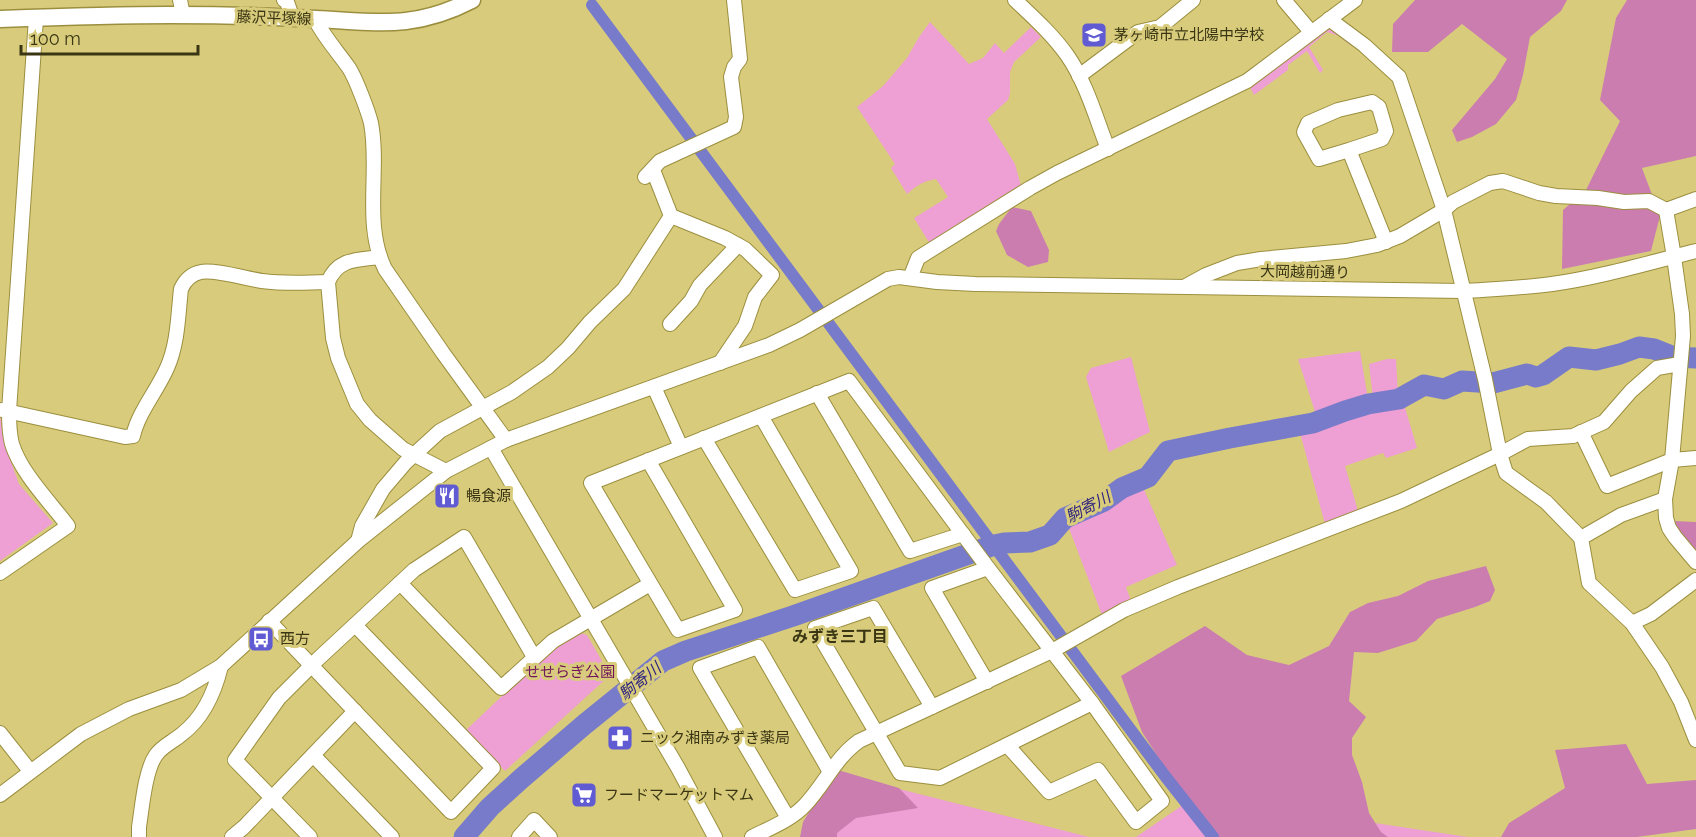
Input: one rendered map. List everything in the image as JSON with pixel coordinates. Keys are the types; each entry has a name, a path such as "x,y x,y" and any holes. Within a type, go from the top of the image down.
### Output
{"main road":[{"name":"藤沢平塚線","path":"0,19 182,8 372,23 408,22 433,17 472,0"}],"street":[{"path":"284,0 293,18"},
{"path":"720,363 745,326 755,297 772,275 746,249 671,216 649,173 660,161 734,127 736,117 731,76 740,59 734,0"},
{"path":"1015,0 1067,55 1079,76 1108,149"},
{"path":"1079,76 1138,32 1160,27 1193,0"},
{"path":"1284,0 1311,32"},
{"path":"910,278 918,258 1030,188 1247,81 1355,0"},
{"path":"0,573 68,526 19,459 12,444 5,410 36,18"},
{"path":"315,19 322,34 351,70 371,122 374,230 380,257 398,287 506,440"},
{"path":"1329,19 1364,45 1399,77 1444,210 1506,473 1546,502 1581,538 1589,583 1632,623 1662,667 1681,702 1696,740"},
{"path":"1372,102 1379,107 1386,131 1382,139 1348,150 1319,159 1304,132 1308,123 1338,110 1372,102"},
{"path":"1348,150 1386,242"},
{"path":"1184,287 1206,275 1237,263 1346,251 1386,242 1490,183 1504,181 1539,193 1556,196 1624,202 1649,201 1666,210 1696,199"},
{"path":"1666,210 1682,314 1683,336 1672,460 1665,499 1666,518 1669,528 1696,562"},
{"path":"358,541 362,526 383,489 413,455 440,431 512,392 548,367 624,289 671,216"},
{"path":"670,324 691,301 700,285 738,245"},
{"name":"大岡越前通り","path":"221,666 358,541 446,471 506,440 769,345 888,279 910,278 966,283 1464,291 1552,284 1617,271 1696,251"},
{"path":"380,257 347,262 338,266 328,282 333,338 338,358 357,404 370,420 403,449 446,471"},
{"path":"5,410 125,437 133,436 136,423 168,368 175,344 181,289 184,282 193,274 204,271 296,284 328,282"},
{"path":"752,837 788,818 807,802 847,749 859,741 1052,651 1124,610 1275,548 1401,501 1528,439 1573,436 1604,422 1657,368 1681,360"},
{"path":"648,460 735,610 678,630 591,483 648,460 849,381 1092,703 1162,801 1136,822 1098,770 1049,792 1007,745"},
{"path":"654,387 681,447"},
{"path":"818,393 910,551 966,538"},
{"path":"704,438 795,590 851,571 761,416"},
{"path":"1581,432 1607,486 1672,460 1696,458"},
{"path":"490,448 592,619 715,837"},
{"path":"1581,538 1621,515 1665,499"},
{"path":"310,837 235,760 279,698 414,570 464,537 534,657"},
{"path":"985,564 932,588 987,681"},
{"path":"1632,623 1651,614 1696,580"},
{"path":"400,583 501,688 552,641 650,584"},
{"path":"932,707 873,608 815,628 900,772 940,778 1092,703"},
{"path":"268,621 451,812 493,768 355,625"},
{"path":"788,818 700,668 758,647 830,772"},
{"path":"0,795 91,728 129,709 181,690 221,666"},
{"path":"140,837 139,827 149,768 157,754 184,733 200,715 210,697 221,666"},
{"path":"232,837 355,711"},
{"path":"0,733 30,771"},
{"path":"313,755 392,837"},
{"path":"519,837 534,820 550,837"}],"green space":[{"path":"930,22 969,64 983,58 995,43 1004,53 1031,27 1041,37 1014,62 1010,72 1008,100 987,119 1015,164 1021,186 930,244 914,218 948,197 936,179 920,184 907,194 891,168 895,164 857,107 883,86 907,58"},
{"path":"1329,26 1353,43 1352,45 1339,36 1327,32 1309,47 1323,70 1320,73 1307,51 1288,65 1288,70 1254,95 1249,85"},
{"path":"1360,351 1368,399 1332,408 1316,415 1298,359"},
{"path":"1131,357 1150,432 1109,452 1086,377 1091,368"},
{"path":"1396,359 1398,394 1373,399 1369,364"},
{"path":"1404,404 1417,448 1386,458 1383,453 1345,466 1358,511 1325,524 1300,433 1315,430 1348,416"},
{"path":"0,416 6,448 19,484 53,523 0,561"},
{"path":"1142,485 1177,565 1126,587 1131,601 1102,615 1067,523"},
{"name":"せせらぎ公園","path":"580,633 587,635 610,675 505,771 466,730 552,649"},
{"path":"836,773 1089,837 820,837"},
{"path":"1196,796 1468,837 1136,837"}],"shaded area":[{"path":"1415,0 1567,0 1561,11 1530,37 1516,100 1496,124 1457,142 1452,130 1495,79 1507,59 1462,24 1428,52 1392,52 1393,24"},
{"path":"1627,0 1696,0 1696,156 1642,168 1660,216 1651,251 1562,269 1563,210 1586,190 1620,121 1600,100 1616,18"},
{"path":"1012,207 1031,211 1049,250 1048,262 1028,267 1007,255 996,231"},
{"path":"1673,521 1696,522 1696,555 1678,535"},
{"path":"1486,566 1495,590 1490,601 1437,619 1416,641 1378,653 1354,652 1349,701 1366,717 1352,738 1352,755 1362,782 1369,813 1381,832 1388,837 1214,837 1194,813 1142,732 1121,676 1205,626 1247,655 1289,665 1329,646 1350,612 1368,603 1398,596 1428,581"},
{"path":"1626,744 1647,784 1696,780 1696,829 1637,837 1501,837 1509,823 1565,788 1555,750"},
{"path":"838,770 899,788 918,808 856,818 837,833 837,837 800,837 803,822"}],"waterway":[{"path":"592,5 1165,776 1213,837"},
{"name":"駒寄川","path":"464,837 490,807 522,778 663,661 686,651 994,545 1030,542 1050,535 1065,518 1104,501 1122,488 1148,477 1168,451 1313,423 1368,404 1399,399 1424,385 1444,389 1462,381 1493,383 1527,374 1536,377 1543,375 1569,357 1596,360 1639,347 1654,349 1674,357 1696,358"}],"place":[{"name":"茅ヶ崎市立北陽中学校","path":"1094,35"},
{"name":"暢食源","path":"447,496"},
{"name":"西方","path":"261,639"},
{"name":"ニック湘南みずき薬局","path":"620,738"},
{"name":"フードマーケットマム","path":"584,795"}],"district":[{"name":"みずき三丁目","path":"840,636"}]}
